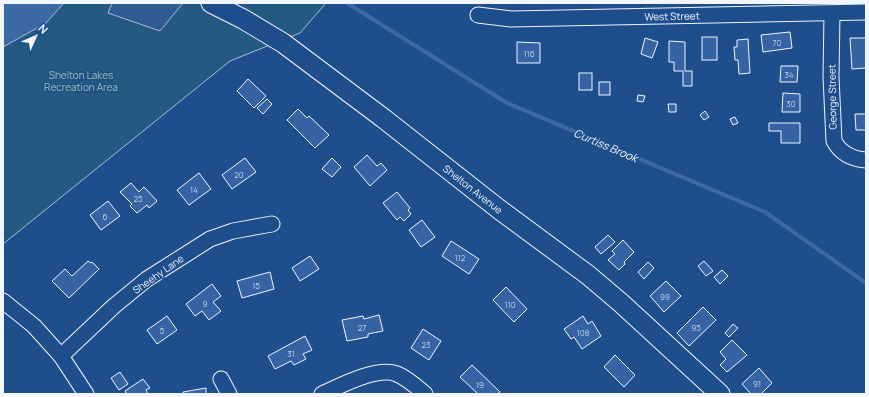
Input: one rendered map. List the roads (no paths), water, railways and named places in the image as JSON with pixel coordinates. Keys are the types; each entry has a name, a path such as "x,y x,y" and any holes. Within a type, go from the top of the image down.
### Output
{"main road":[{"name":"Shelton Avenue","path":"212,3 243,19 288,47 371,109 500,210 588,275 621,303 720,394"}],"street":[{"name":"West Street","path":"478,15 511,19 832,14 866,12"},
{"name":"George Street","path":"832,14 831,77 833,136 837,147 844,154 852,158 866,160"},
{"name":"Sheehy Lane","path":"62,356 114,306 147,279 210,239 233,231 272,224"},
{"path":"3,301 34,326 62,356 86,394"},
{"path":"322,394 366,376 384,372 396,374 425,394"},
{"path":"221,379 229,394"}],"waterway":[{"name":"Curtiss Brook","path":"347,3 507,103 765,212 866,283"}],"park label":[{"name":"Shelton Lakes Recreation Area","path":"81,80"}]}
